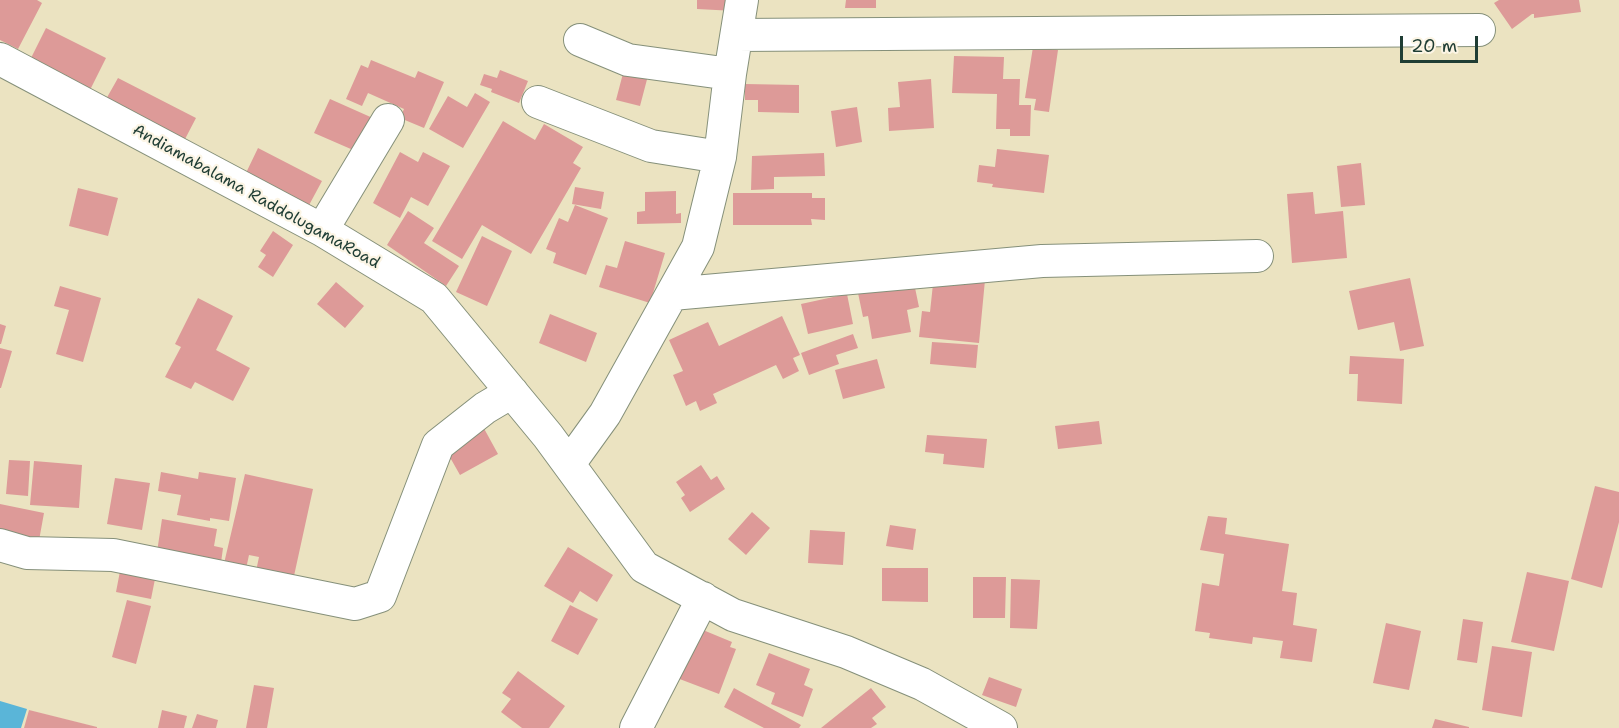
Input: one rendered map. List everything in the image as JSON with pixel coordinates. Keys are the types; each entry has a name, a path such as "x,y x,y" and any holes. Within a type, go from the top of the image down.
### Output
{"street":[{"path":"568,464 605,414 698,247 720,157 742,0"},
{"path":"737,35 1479,30"},
{"path":"580,40 628,60 730,74"},
{"name":"Andiamabalama RaddolugamaRoad","path":"0,58 322,230 434,298 548,436 644,567 733,615 846,652 922,684 1001,728"},
{"path":"538,102 651,146 720,157"},
{"path":"322,230 388,120"},
{"path":"672,294 1042,261 1257,256"},
{"path":"0,545 27,553 113,555 355,604 381,596 438,445 485,408 512,392"},
{"path":"636,728 703,598"}],"water":[{"path":"0,701 27,709 21,728 0,728"}],"building":[{"path":"0,0 37,0 42,3 18,49 0,40"},
{"path":"697,0 736,0 735,11 697,9"},
{"path":"846,0 876,0 876,8 845,8"},
{"path":"1499,0 1579,0 1581,12 1534,18 1532,14 1512,29 1494,3"},
{"path":"46,28 106,58 88,94 28,64"},
{"path":"1033,47 1058,50 1049,112 1034,110 1036,99 1025,98"},
{"path":"954,56 1004,57 1003,79 1020,79 1019,105 1031,105 1030,136 1010,136 1010,129 996,129 997,94 952,93"},
{"path":"371,60 415,78 418,71 444,82 424,128 400,118 404,109 368,93 362,106 346,99 361,65 368,68"},
{"path":"626,62 650,68 640,106 616,100"},
{"path":"500,70 528,81 519,103 480,85 484,74 497,78"},
{"path":"118,78 196,118 184,141 105,101"},
{"path":"931,79 934,128 889,131 888,108 900,107 898,82"},
{"path":"745,84 799,85 799,113 758,112 758,100 745,100"},
{"path":"475,93 490,102 463,148 429,129 448,96 467,107"},
{"path":"330,99 375,119 360,153 314,133"},
{"path":"857,107 862,142 836,147 831,111"},
{"path":"503,121 535,140 544,124 583,147 573,163 581,168 531,254 482,225 462,259 432,241"},
{"path":"258,148 322,181 308,207 245,175"},
{"path":"997,149 1049,155 1044,193 992,187 993,184 977,182 979,165 995,167"},
{"path":"400,152 418,162 423,152 450,166 428,206 411,197 400,218 373,203"},
{"path":"824,153 825,176 774,177 774,189 751,190 752,156"},
{"path":"1361,163 1365,205 1341,207 1337,166"},
{"path":"575,187 604,192 601,209 572,204"},
{"path":"78,188 118,198 108,236 69,226"},
{"path":"676,191 676,214 681,213 681,223 637,224 637,212 645,211 645,192"},
{"path":"1313,192 1315,214 1343,211 1347,258 1292,263 1287,194"},
{"path":"733,193 812,193 812,198 825,198 825,220 811,219 812,225 733,225"},
{"path":"575,205 608,218 586,275 553,263 556,253 546,249 559,218 568,222"},
{"path":"408,211 434,228 424,243 459,266 446,286 387,245"},
{"path":"273,231 293,245 273,277 258,267 266,255 260,251"},
{"path":"482,236 512,251 487,306 456,292"},
{"path":"625,241 665,253 650,303 599,287 606,265 617,268"},
{"path":"956,277 985,280 979,343 919,337 922,311 930,312 933,284 955,286"},
{"path":"1410,278 1424,346 1400,351 1394,322 1358,330 1349,291"},
{"path":"336,282 364,306 345,328 317,304"},
{"path":"914,283 919,307 907,310 911,332 872,339 868,316 863,317 858,293"},
{"path":"60,286 101,298 83,362 56,354 69,310 54,306"},
{"path":"847,294 853,324 808,334 801,304"},
{"path":"198,298 233,316 216,350 250,368 233,401 195,382 191,389 165,377 181,347 175,344"},
{"path":"550,314 597,333 586,362 539,343"},
{"path":"782,316 800,355 793,358 799,371 783,379 776,365 713,394 717,403 700,411 696,401 686,406 673,375 683,371 669,340 708,322 719,346"},
{"path":"0,324 6,326 1,344 0,344"},
{"path":"853,334 858,348 836,355 839,364 809,375 801,353"},
{"path":"932,342 978,345 976,368 930,364"},
{"path":"0,348 12,351 1,388 0,388"},
{"path":"1350,356 1404,359 1402,404 1357,401 1358,374 1349,374"},
{"path":"877,359 885,388 843,399 835,370"},
{"path":"1099,421 1102,444 1058,449 1055,426"},
{"path":"481,423 498,454 460,475 443,445"},
{"path":"927,435 987,439 984,468 943,464 944,454 925,452"},
{"path":"9,460 30,461 28,496 6,494"},
{"path":"34,461 82,465 79,508 30,505"},
{"path":"701,465 711,480 717,476 725,489 690,512 681,498 685,495 676,482"},
{"path":"161,472 198,479 199,472 236,478 229,521 210,518 210,521 177,515 181,495 158,491"},
{"path":"245,474 313,489 292,585 255,576 259,557 249,555 244,578 222,572"},
{"path":"115,478 150,483 142,530 107,524"},
{"path":"1595,486 1619,492 1619,522 1602,588 1571,579"},
{"path":"0,504 44,513 38,546 0,539"},
{"path":"752,512 770,528 746,555 728,539"},
{"path":"1208,516 1227,518 1225,534 1289,544 1282,591 1297,593 1293,625 1317,629 1312,662 1280,658 1283,641 1253,637 1252,644 1209,638 1210,633 1195,631 1202,583 1219,586 1224,554 1200,550"},
{"path":"162,519 217,529 214,546 223,548 220,570 157,552"},
{"path":"890,525 916,529 913,550 886,546"},
{"path":"810,530 845,532 843,565 808,563"},
{"path":"568,547 613,575 597,602 580,591 573,603 544,586"},
{"path":"121,566 156,574 151,599 116,592"},
{"path":"882,568 928,568 928,602 882,601"},
{"path":"1527,572 1569,581 1554,651 1511,642"},
{"path":"973,577 1006,577 1005,618 973,618"},
{"path":"1011,579 1040,580 1037,629 1010,628"},
{"path":"127,600 151,606 136,664 112,657"},
{"path":"570,605 598,619 578,655 551,641"},
{"path":"1463,619 1483,622 1477,663 1457,660"},
{"path":"1386,623 1421,631 1409,690 1373,683"},
{"path":"703,630 732,642 730,647 736,649 719,694 677,678"},
{"path":"1492,646 1532,652 1522,717 1482,710"},
{"path":"769,653 810,669 804,685 813,689 803,717 771,704 775,693 756,685"},
{"path":"518,671 565,706 549,728 522,728 501,712 511,699 502,693"},
{"path":"989,677 1022,689 1016,707 982,695"},
{"path":"254,685 274,688 267,728 246,728"},
{"path":"734,688 801,725 799,728 764,728 724,707"},
{"path":"871,688 886,707 872,718 877,724 871,728 821,728"},
{"path":"29,710 97,727 97,728 24,728"},
{"path":"162,710 187,716 184,728 158,728"},
{"path":"197,714 218,720 216,728 192,728"},
{"path":"1435,719 1469,727 1469,728 1432,728"}]}
